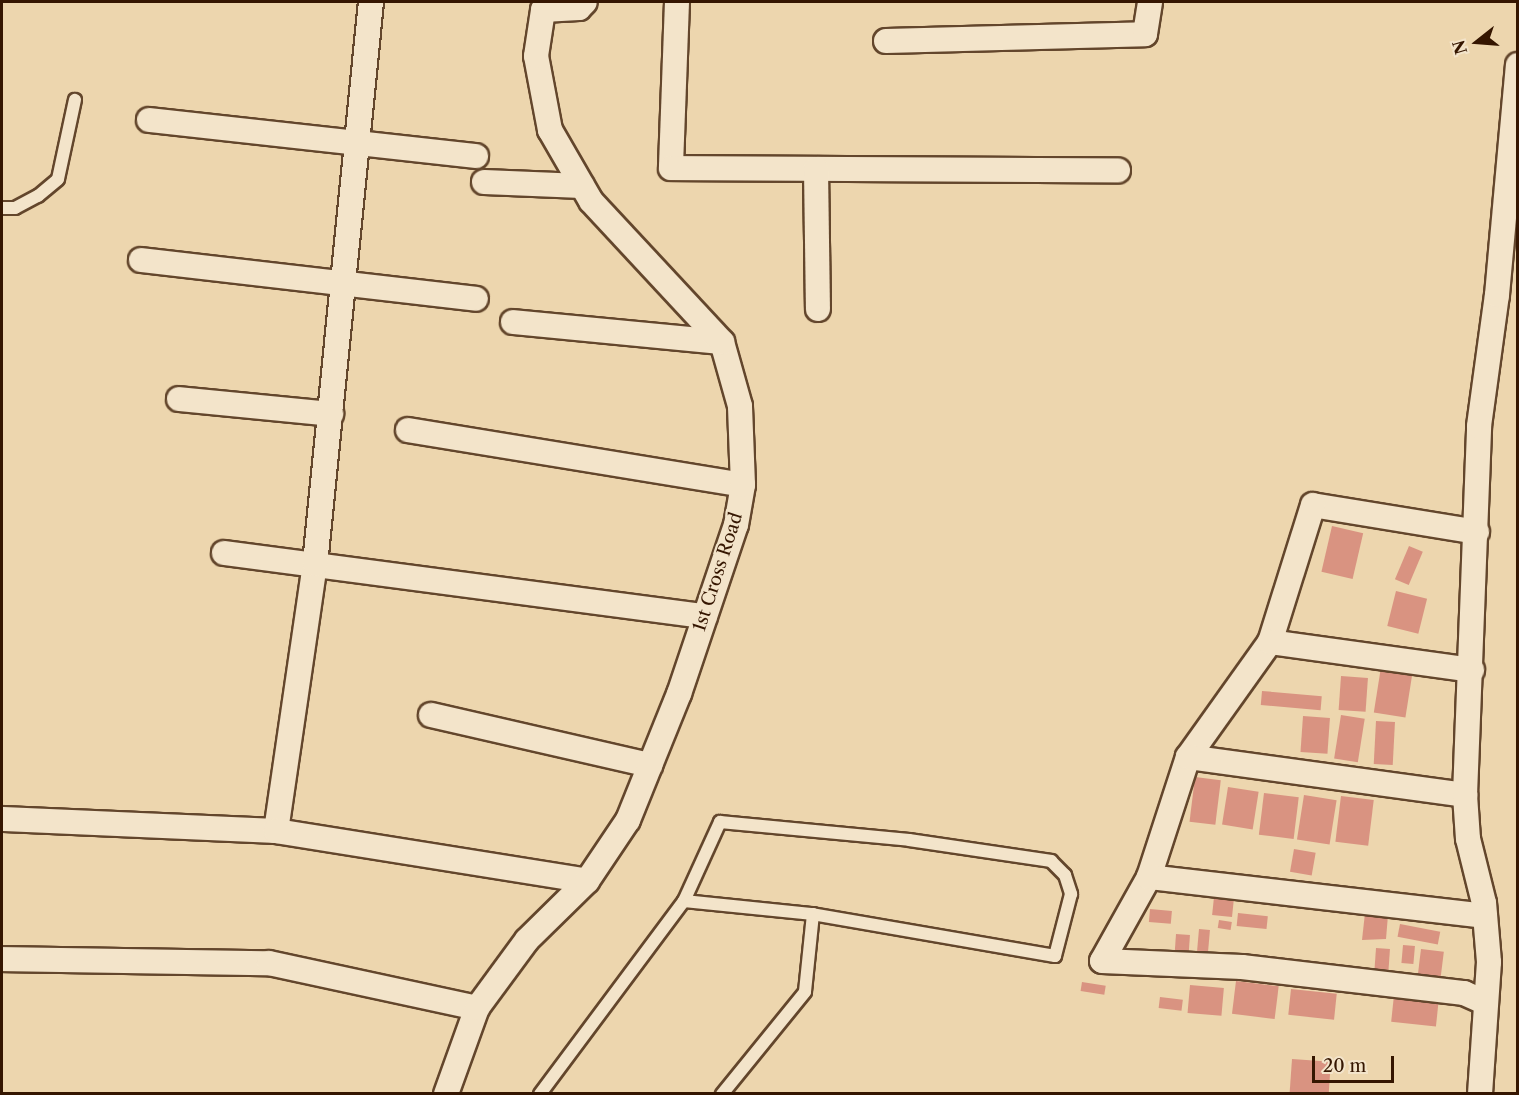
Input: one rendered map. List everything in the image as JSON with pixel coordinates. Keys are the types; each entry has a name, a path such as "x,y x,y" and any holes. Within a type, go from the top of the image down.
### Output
{"street":[{"path":"276,831 315,564 371,2"},
{"path":"677,2 671,168 1118,170"},
{"path":"886,40 1145,34 1150,2"},
{"name":"1st Cross Road","path":"446,1094 477,1008 527,940 587,881 628,820 705,616 736,525 743,485 740,406 722,342 591,201 550,130 536,56 543,10 582,5"},
{"path":"1480,1094 1489,962 1485,916 1468,839 1465,795 1472,669 1479,426 1497,295 1518,65"},
{"path":"149,120 476,156"},
{"path":"816,169 818,309"},
{"path":"484,182 582,186"},
{"path":"141,260 476,299"},
{"path":"513,322 722,342"},
{"path":"179,399 331,414"},
{"path":"408,430 743,485"},
{"path":"1477,532 1313,505 1270,642 1188,757 1149,877 1102,961 1242,967 1464,993 1486,1003"},
{"path":"224,553 705,616"},
{"path":"1270,642 1472,669"},
{"path":"431,715 650,765"},
{"path":"1188,757 1465,795"},
{"path":"2,819 276,831 587,881"},
{"path":"1149,877 1485,916"},
{"path":"2,959 270,963 477,1008"}],"lane":[{"path":"2,208 15,208 38,196 58,179 75,100"},
{"path":"540,1094 684,901 720,822 909,840 1051,861 1065,874 1071,894 1055,956 813,914 684,901"},
{"path":"722,1094 806,992 813,914"}],"building":[{"path":"1332,526 1363,533 1353,579 1321,572"},
{"path":"1409,546 1423,552 1409,585 1395,579"},
{"path":"1396,591 1427,599 1418,634 1387,626"},
{"path":"1381,667 1413,672 1405,717 1374,712"},
{"path":"1341,676 1368,678 1366,712 1339,710"},
{"path":"1262,691 1322,696 1321,710 1261,705"},
{"path":"1341,715 1365,719 1358,762 1334,758"},
{"path":"1303,716 1330,718 1327,754 1300,752"},
{"path":"1376,721 1395,722 1393,765 1374,764"},
{"path":"1195,777 1221,780 1215,825 1190,822"},
{"path":"1228,787 1259,792 1253,829 1222,825"},
{"path":"1264,793 1299,797 1294,839 1259,835"},
{"path":"1304,795 1337,800 1330,845 1297,839"},
{"path":"1341,796 1374,800 1368,846 1335,842"},
{"path":"1294,849 1316,853 1312,875 1290,872"},
{"path":"1214,897 1234,899 1232,917 1212,915"},
{"path":"1150,909 1172,911 1171,924 1149,922"},
{"path":"1238,913 1268,916 1266,929 1237,926"},
{"path":"1365,913 1388,915 1386,939 1362,940"},
{"path":"1219,920 1232,922 1231,930 1218,928"},
{"path":"1400,924 1440,932 1438,945 1398,937"},
{"path":"1199,929 1210,930 1208,955 1197,954"},
{"path":"1176,934 1190,935 1189,953 1175,952"},
{"path":"1403,945 1415,946 1413,964 1401,963"},
{"path":"1376,948 1390,949 1389,970 1375,969"},
{"path":"1421,949 1444,952 1440,986 1417,983"},
{"path":"1236,981 1279,986 1275,1019 1232,1014"},
{"path":"1082,982 1106,986 1104,995 1081,991"},
{"path":"1190,985 1224,988 1221,1016 1188,1013"},
{"path":"1291,989 1337,994 1334,1020 1288,1015"},
{"path":"1394,995 1439,1000 1436,1027 1391,1022"},
{"path":"1160,997 1183,1000 1181,1011 1159,1008"},
{"path":"1292,1059 1331,1062 1329,1094 1290,1094"}]}
